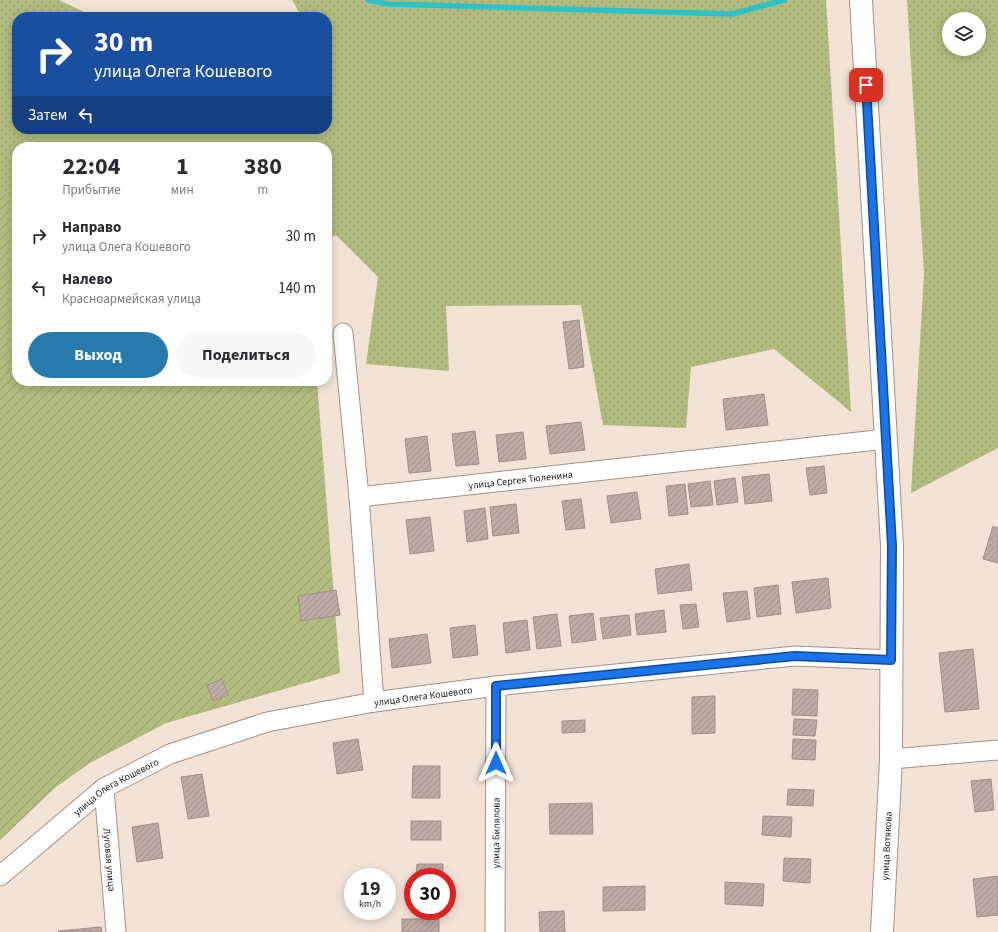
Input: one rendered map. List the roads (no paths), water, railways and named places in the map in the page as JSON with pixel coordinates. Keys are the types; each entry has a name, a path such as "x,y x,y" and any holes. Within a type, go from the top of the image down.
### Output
{"street":[{"name":"улица Вотякова","path":"861,0 892,546 891,759 882,932"},
{"path":"343,332 359,497 374,702"},
{"name":"улица Сергея Тюленина","path":"359,497 886,439"},
{"name":"улица Олега Кошевого","path":"0,876 104,788 170,754 267,722 374,702 496,686 795,656 891,660"},
{"name":"улица Билялова","path":"495,932 496,686"},
{"path":"891,759 998,750"},
{"name":"Луговая улица","path":"104,788 116,932"}],"waterway":[{"path":"368,0 388,4 732,14 784,0"}]}
